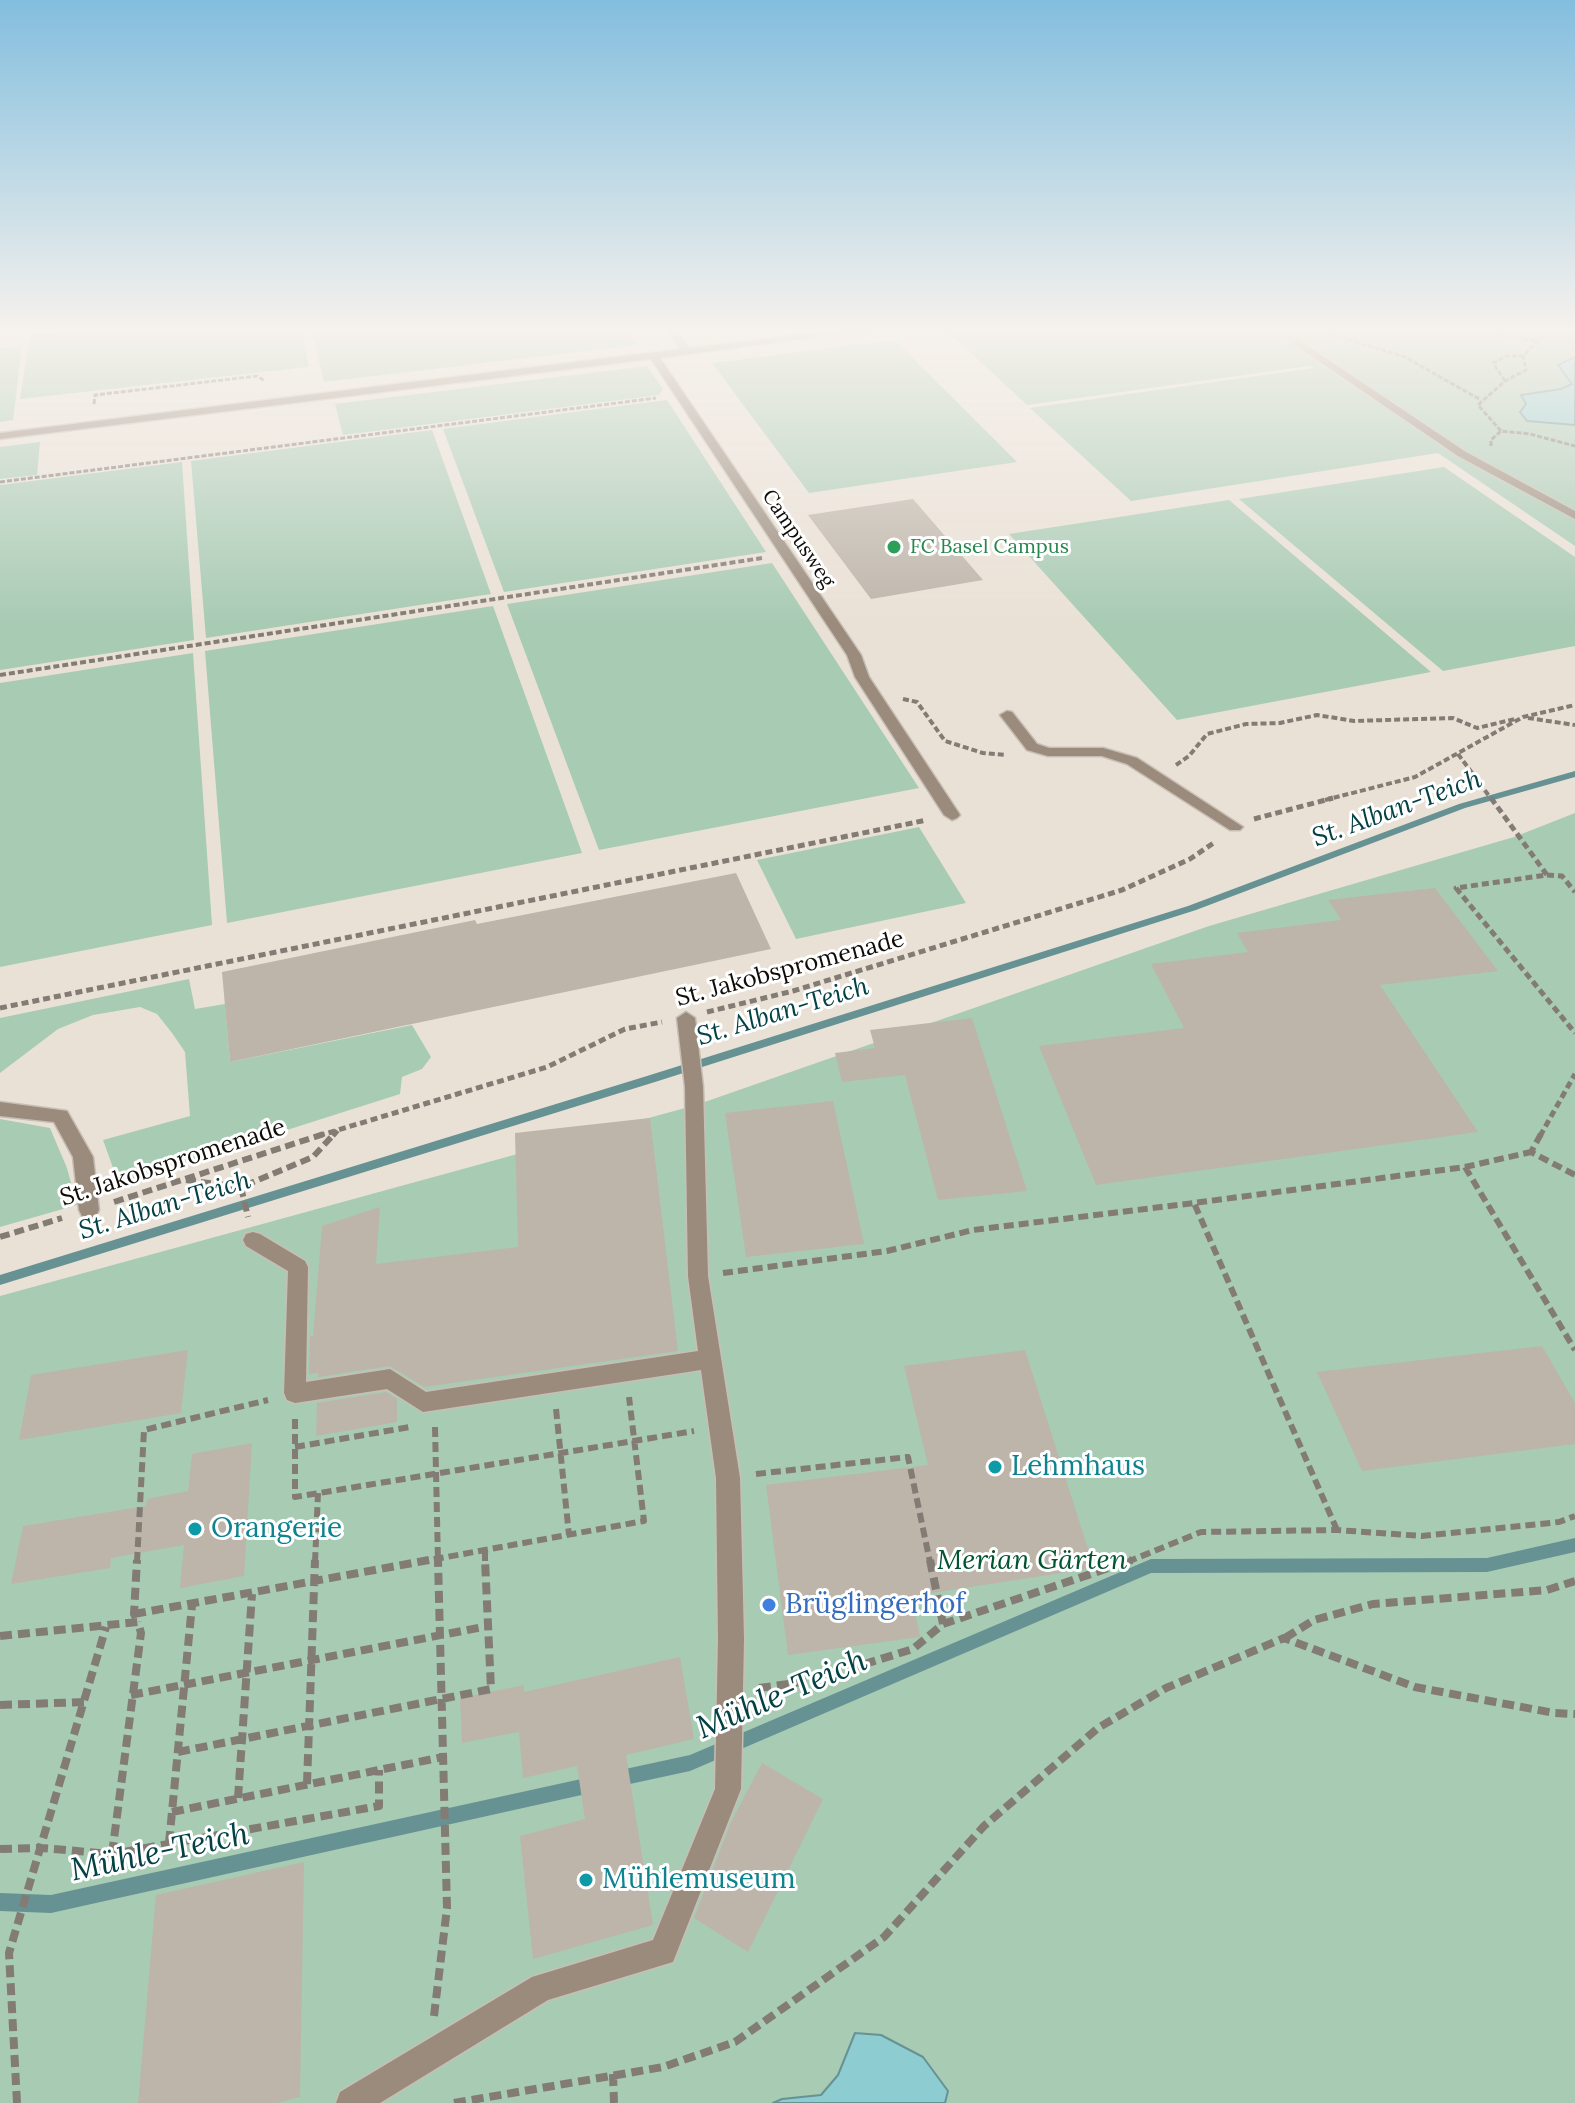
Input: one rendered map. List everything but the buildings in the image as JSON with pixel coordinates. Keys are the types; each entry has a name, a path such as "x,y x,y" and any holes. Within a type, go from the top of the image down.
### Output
{"lane":[{"path":"0,436 82,426"},
{"name":"Campusweg","path":"702,426 854,655 862,677 952,815"},
{"path":"1421,426 1462,454 1575,516"},
{"path":"1007,715 1032,747 1048,752 1103,752 1132,761 1235,827"},
{"path":"351,2103 542,1987 663,1952 728,1789 728,1478 698,1276 694,1087 686,1018"},
{"path":"0,1109 60,1116 83,1157 89,1210"},
{"path":"253,1240 298,1267 295,1393 390,1379 423,1402 711,1359"}],"path":[{"path":"0,482 437,426"},
{"path":"1497,426 1501,431 1530,434 1575,446"},
{"path":"1490,467 1491,440 1501,431"},
{"path":"0,675 787,554"},
{"path":"879,703 908,698 917,702 945,741 967,749 1023,756 1048,752"},
{"name":"St. Jakobspromenade","path":"0,1237 339,1129 547,1067 625,1029 686,1018 793,991 1122,890 1190,859 1235,827 1269,812 1415,777 1523,717 1575,705"},
{"path":"1160,778 1189,756 1207,734 1246,724 1280,723 1317,715 1354,721 1453,718 1477,728 1523,717 1575,725"},
{"path":"1458,753 1547,875"},
{"path":"0,1008 952,815"},
{"path":"1575,892 1562,876 1547,875 1456,888 1575,1033"},
{"path":"1531,1152 1575,1074"},
{"path":"183,1179 241,1187 313,1157 339,1129"},
{"path":"698,1276 887,1251 973,1230 1465,1167 1531,1152 1575,1175"},
{"path":"1465,1167 1575,1350"},
{"path":"1194,1203 1337,1530"},
{"path":"0,1636 106,1627 192,1605 644,1521 628,1388"},
{"path":"112,1854 141,1633 136,1618 144,1430 295,1393 295,1497 721,1427"},
{"path":"555,1401 569,1535"},
{"path":"295,1447 450,1420"},
{"path":"430,2057 447,1908 435,1422"},
{"path":"728,1478 908,1457 943,1624"},
{"path":"307,1784 318,1493"},
{"path":"730,1692 810,1681 913,1649 943,1624 1095,1575 1201,1532 1337,1530 1422,1536 1559,1522 1575,1516"},
{"path":"178,1752 491,1689 485,1551"},
{"path":"454,2103 663,2067 735,2042 884,1937 984,1826 1098,1728 1166,1688 1284,1638 1314,1620 1373,1604 1547,1590 1575,1581"},
{"path":"238,1798 252,1594"},
{"path":"169,1843 192,1605"},
{"path":"131,1695 488,1626"},
{"path":"17,2103 9,1953 106,1627"},
{"path":"1284,1638 1415,1687 1554,1713 1575,1714"},
{"path":"0,1705 84,1702"},
{"path":"172,1812 443,1757"},
{"path":"0,1849 41,1848 112,1854 379,1806 379,1770"},
{"path":"613,2074 614,2103"}],"green space":[{"path":"341,426 413,426 343,435"},
{"path":"465,426 684,426 766,552 504,592 443,429"},
{"path":"759,426 981,426 1017,462 809,493"},
{"path":"1050,426 1575,426 1575,546 1438,453 1131,501"},
{"path":"432,430 491,594 206,638 191,461"},
{"path":"40,442 37,475 0,479 0,447"},
{"path":"182,462 194,640 0,670 0,485"},
{"path":"1444,467 1575,557 1575,646 1443,671 1239,499"},
{"path":"1229,500 1431,672 1177,720 1009,534"},
{"path":"772,563 919,788 599,850 507,604"},
{"path":"493,606 582,853 227,923 205,651"},
{"path":"193,653 212,925 0,967 0,683"},
{"name":"Merian Gärten","path":"1575,813 1575,2103 0,2103 0,1296 696,1105 1209,926 1514,837"},
{"path":"919,827 966,903 796,939 757,860"},
{"path":"189,979 195,1009 225,1004 230,1062 412,1025 431,1057 422,1069 402,1077 400,1094 199,1158 120,1187 103,1140 190,1116 185,1052 172,1033 157,1014 140,1007 93,1015 58,1029 0,1073 0,1018"},
{"path":"0,1119 50,1128 67,1168 77,1205 0,1227"}],"water":[{"path":"855,2033 881,2035 923,2057 948,2091 945,2103 773,2103 782,2099 821,2095 838,2075"}],"waterway":[{"name":"St. Alban-Teich","path":"0,1280 1192,908 1462,806 1575,774"},
{"name":"Mühle-Teich","path":"616,1779 690,1763 1151,1566 1487,1565 1575,1545"},
{"name":"Mühle-Teich","path":"0,1902 51,1904 595,1784"}],"place":[{"name":"FC Basel Campus","path":"894,547"},
{"name":"Lehmhaus","path":"995,1467"},
{"name":"Orangerie","path":"195,1529"},
{"name":"Brüglingerhof","path":"769,1605"},
{"name":"Mühlemuseum","path":"586,1880"}]}
